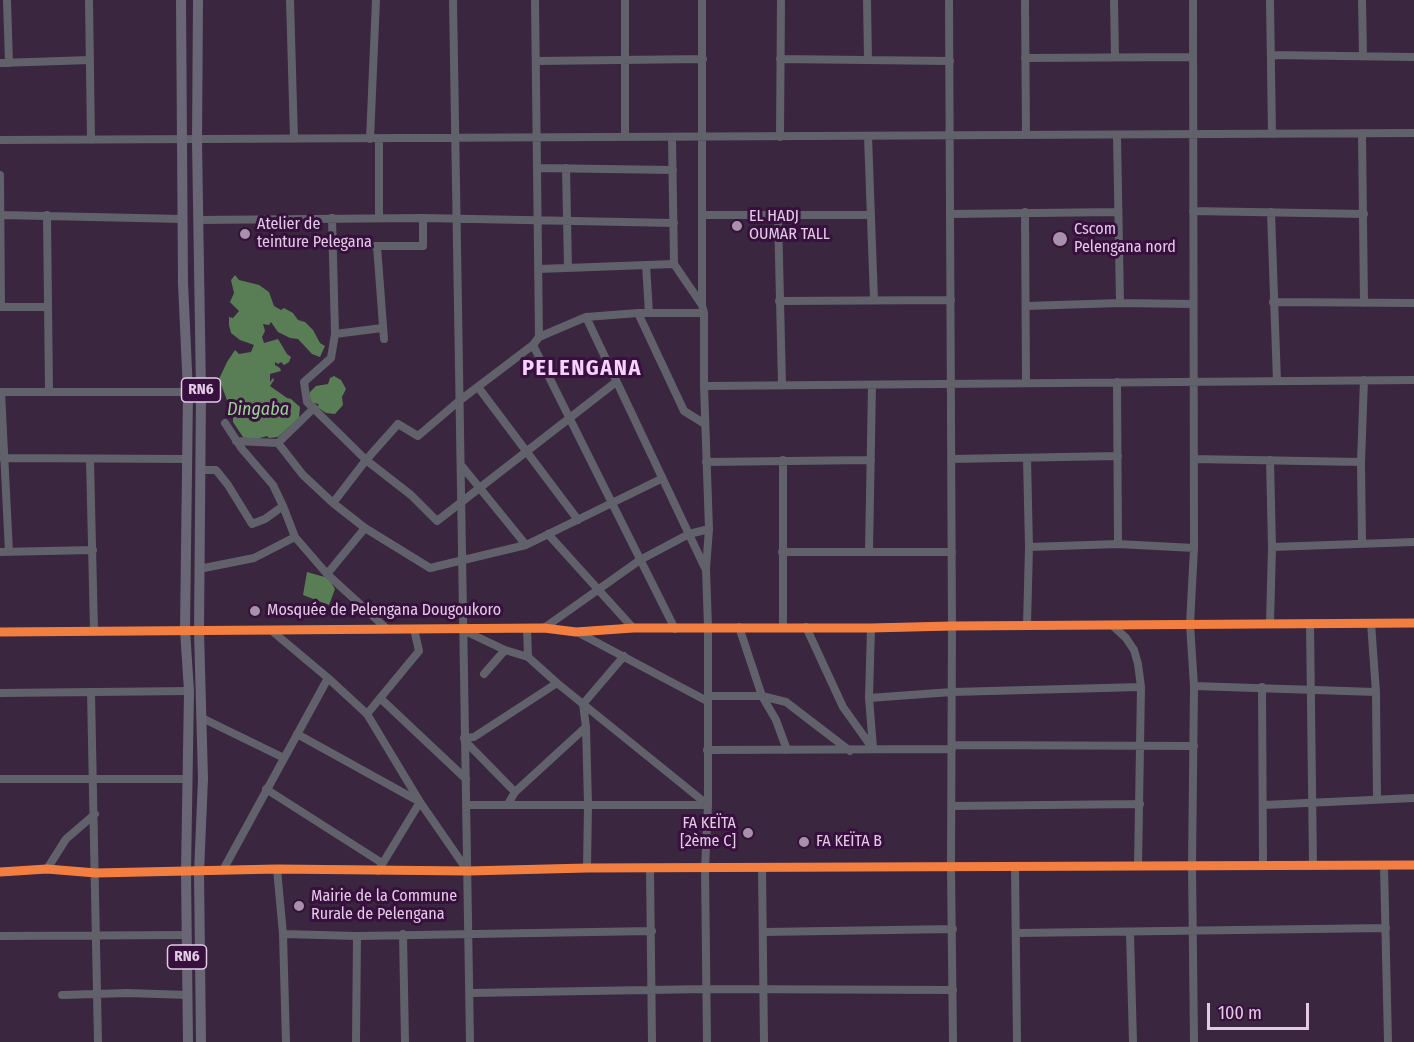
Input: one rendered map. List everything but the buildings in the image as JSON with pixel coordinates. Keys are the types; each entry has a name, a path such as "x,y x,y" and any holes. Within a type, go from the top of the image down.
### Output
{"highway":[{"name":"RN6","path":"181,0 183,283 188,392 185,630 189,691 186,872 188,1042"},
{"name":"RN6","path":"198,0 197,141 201,392 199,631 203,779 199,872 201,1042"}],"street":[{"path":"8,0 9,63"},
{"path":"89,0 91,140"},
{"path":"290,0 294,139"},
{"path":"370,139 376,0"},
{"path":"453,0 470,1042"},
{"path":"333,503 366,460 398,424 418,436 459,401 533,345 538,337 535,0"},
{"path":"625,0 625,137"},
{"path":"702,0 704,386 710,529 705,569 708,627 708,804 705,868 707,1042"},
{"path":"780,136 781,0"},
{"path":"867,0 868,60"},
{"path":"950,0 953,1042"},
{"path":"1025,0 1026,135"},
{"path":"1114,0 1115,57"},
{"path":"1193,0 1194,548 1190,624 1194,686 1192,866 1194,1042"},
{"path":"1270,0 1272,134"},
{"path":"1362,0 1364,56"},
{"path":"1271,55 1414,57"},
{"path":"1026,58 1193,57"},
{"path":"536,61 703,59"},
{"path":"780,59 950,61"},
{"path":"0,63 90,60"},
{"path":"0,141 1414,133"},
{"path":"1362,134 1364,303"},
{"path":"1117,135 1120,303"},
{"path":"868,136 874,300"},
{"path":"672,138 674,264 703,309"},
{"path":"379,139 379,218"},
{"path":"537,168 673,170"},
{"path":"566,168 568,268"},
{"path":"0,175 1,307 48,307"},
{"path":"1193,211 1364,214"},
{"path":"1025,212 1026,383"},
{"path":"950,214 1118,212"},
{"path":"1271,212 1276,381"},
{"path":"0,215 183,219"},
{"path":"47,215 49,390"},
{"path":"702,215 870,215"},
{"path":"778,215 782,385"},
{"path":"332,218 335,334 331,358 304,382 307,402 366,460 411,495 437,521 616,382"},
{"path":"198,220 423,218 674,223"},
{"path":"333,246 423,246 423,218"},
{"path":"377,246 384,339"},
{"path":"539,269 674,264"},
{"path":"646,265 649,313"},
{"path":"779,301 951,300"},
{"path":"1274,302 1414,303"},
{"path":"1026,306 1120,303 1194,304"},
{"path":"538,337 586,317 703,309"},
{"path":"638,313 684,411 705,424"},
{"path":"586,317 705,569"},
{"path":"335,334 382,328"},
{"path":"533,345 675,629"},
{"path":"1362,543 1361,462 1365,380"},
{"path":"704,386 1414,380"},
{"path":"1117,382 1118,544"},
{"path":"869,552 872,385"},
{"path":"478,387 578,520"},
{"path":"9,552 0,392 49,390 201,392"},
{"path":"278,444 314,408"},
{"path":"225,423 236,441 273,485 295,537 327,574 387,629"},
{"path":"236,441 278,444 303,475 333,503 365,528 430,568 526,545 661,479"},
{"path":"951,459 1118,456"},
{"path":"1027,458 1029,547 1027,625"},
{"path":"3,459 188,459"},
{"path":"90,459 94,631"},
{"path":"1194,459 1361,462"},
{"path":"783,460 783,627"},
{"path":"706,462 871,460"},
{"path":"1270,460 1272,547 1270,624"},
{"path":"460,465 526,545"},
{"path":"200,470 216,470 252,524 265,519 283,506"},
{"path":"327,574 365,528"},
{"path":"544,628 640,560 689,534 710,529"},
{"path":"548,534 633,628"},
{"path":"199,569 254,558 295,537"},
{"path":"1272,547 1414,542"},
{"path":"1029,547 1118,544 1194,548"},
{"path":"0,552 93,550"},
{"path":"782,552 952,552"},
{"path":"1310,623 1313,866"},
{"path":"1371,623 1377,692 1377,799"},
{"path":"0,632 527,628 576,632 633,628 708,627 871,628 1414,623"},
{"path":"1112,625 1126,638 1134,650 1141,687 1138,866"},
{"path":"739,627 762,696 776,720 787,750"},
{"path":"806,627 843,706 873,749"},
{"path":"527,628 528,657"},
{"path":"871,628 869,698 873,749"},
{"path":"367,714 419,651 414,629"},
{"path":"463,630 505,650 528,657 708,804"},
{"path":"272,631 367,714 420,802 468,871"},
{"path":"576,632 707,698 762,696 786,702 850,751"},
{"path":"484,674 505,650"},
{"path":"587,868 588,804 586,727 583,704 624,656"},
{"path":"223,870 328,678"},
{"path":"464,740 474,737 557,683"},
{"path":"1194,686 1377,692"},
{"path":"869,698 952,692 1141,687"},
{"path":"1262,687 1263,866"},
{"path":"0,693 189,691"},
{"path":"91,692 98,1042"},
{"path":"380,698 466,779"},
{"path":"202,718 284,758"},
{"path":"508,804 515,792 586,727"},
{"path":"297,734 420,802"},
{"path":"464,740 515,792"},
{"path":"707,750 850,751 952,747 1194,746"},
{"path":"0,779 188,778"},
{"path":"266,789 382,863"},
{"path":"1264,805 1414,798"},
{"path":"378,871 420,802"},
{"path":"466,805 708,804"},
{"path":"952,806 1140,804"},
{"path":"47,869 66,839 95,814"},
{"path":"1384,866 1388,1042"},
{"path":"0,872 47,869 96,873 277,869 468,871 587,868 1414,866"},
{"path":"1015,867 1017,1042"},
{"path":"650,868 652,1042"},
{"path":"762,868 764,1042"},
{"path":"277,869 283,934 286,1042"},
{"path":"1017,933 1386,928"},
{"path":"764,932 953,929"},
{"path":"283,934 357,936 652,931"},
{"path":"1130,933 1133,1042"},
{"path":"403,934 405,1042"},
{"path":"0,936 187,935"},
{"path":"356,1042 357,936"},
{"path":"470,993 707,989 953,990"},
{"path":"62,995 188,995"}],"water":[{"name":"Dingaba","path":"235,275 239,280 259,285 269,292 274,306 281,310 284,308 293,313 298,320 305,322 313,330 320,343 325,346 320,357 312,354 298,339 278,332 271,322 269,325 263,324 264,343 278,339 291,357 284,365 281,362 278,364 275,362 281,371 270,374 270,382 273,378 274,380 270,386 300,407 299,418 278,437 269,438 267,436 245,440 233,422 233,416 219,379 235,350 239,354 251,352 254,345 240,340 231,333 229,317 233,318 239,311 230,302 234,293 231,280"},
{"path":"334,376 341,380 346,389 342,397 343,405 335,414 326,413 317,407 319,404 312,403 309,396 316,386 328,384 330,378"},
{"path":"307,572 328,578 335,589 329,605 303,595"}],"cycle path":[{"path":"0,632 544,628 576,632 633,628 1414,623"},
{"path":"0,872 47,869 96,873 277,869 468,871 587,868 1414,865"}],"place":[{"name":"EL HADJ OUMAR TALL","path":"737,226"},
{"name":"Atelier de teinture Pelegana","path":"245,234"},
{"name":"Cscom Pelengana nord","path":"1060,239"},
{"name":"Mosquée de Pelengana Dougoukoro","path":"255,611"},
{"name":"FA KEÏTA [2ème C]","path":"748,833"},
{"name":"FA KEÏTA B","path":"804,842"},
{"name":"Mairie de la Commune Rurale de Pelengana","path":"299,906"}],"district":[{"name":"PELENGANA","path":"582,369"}]}
